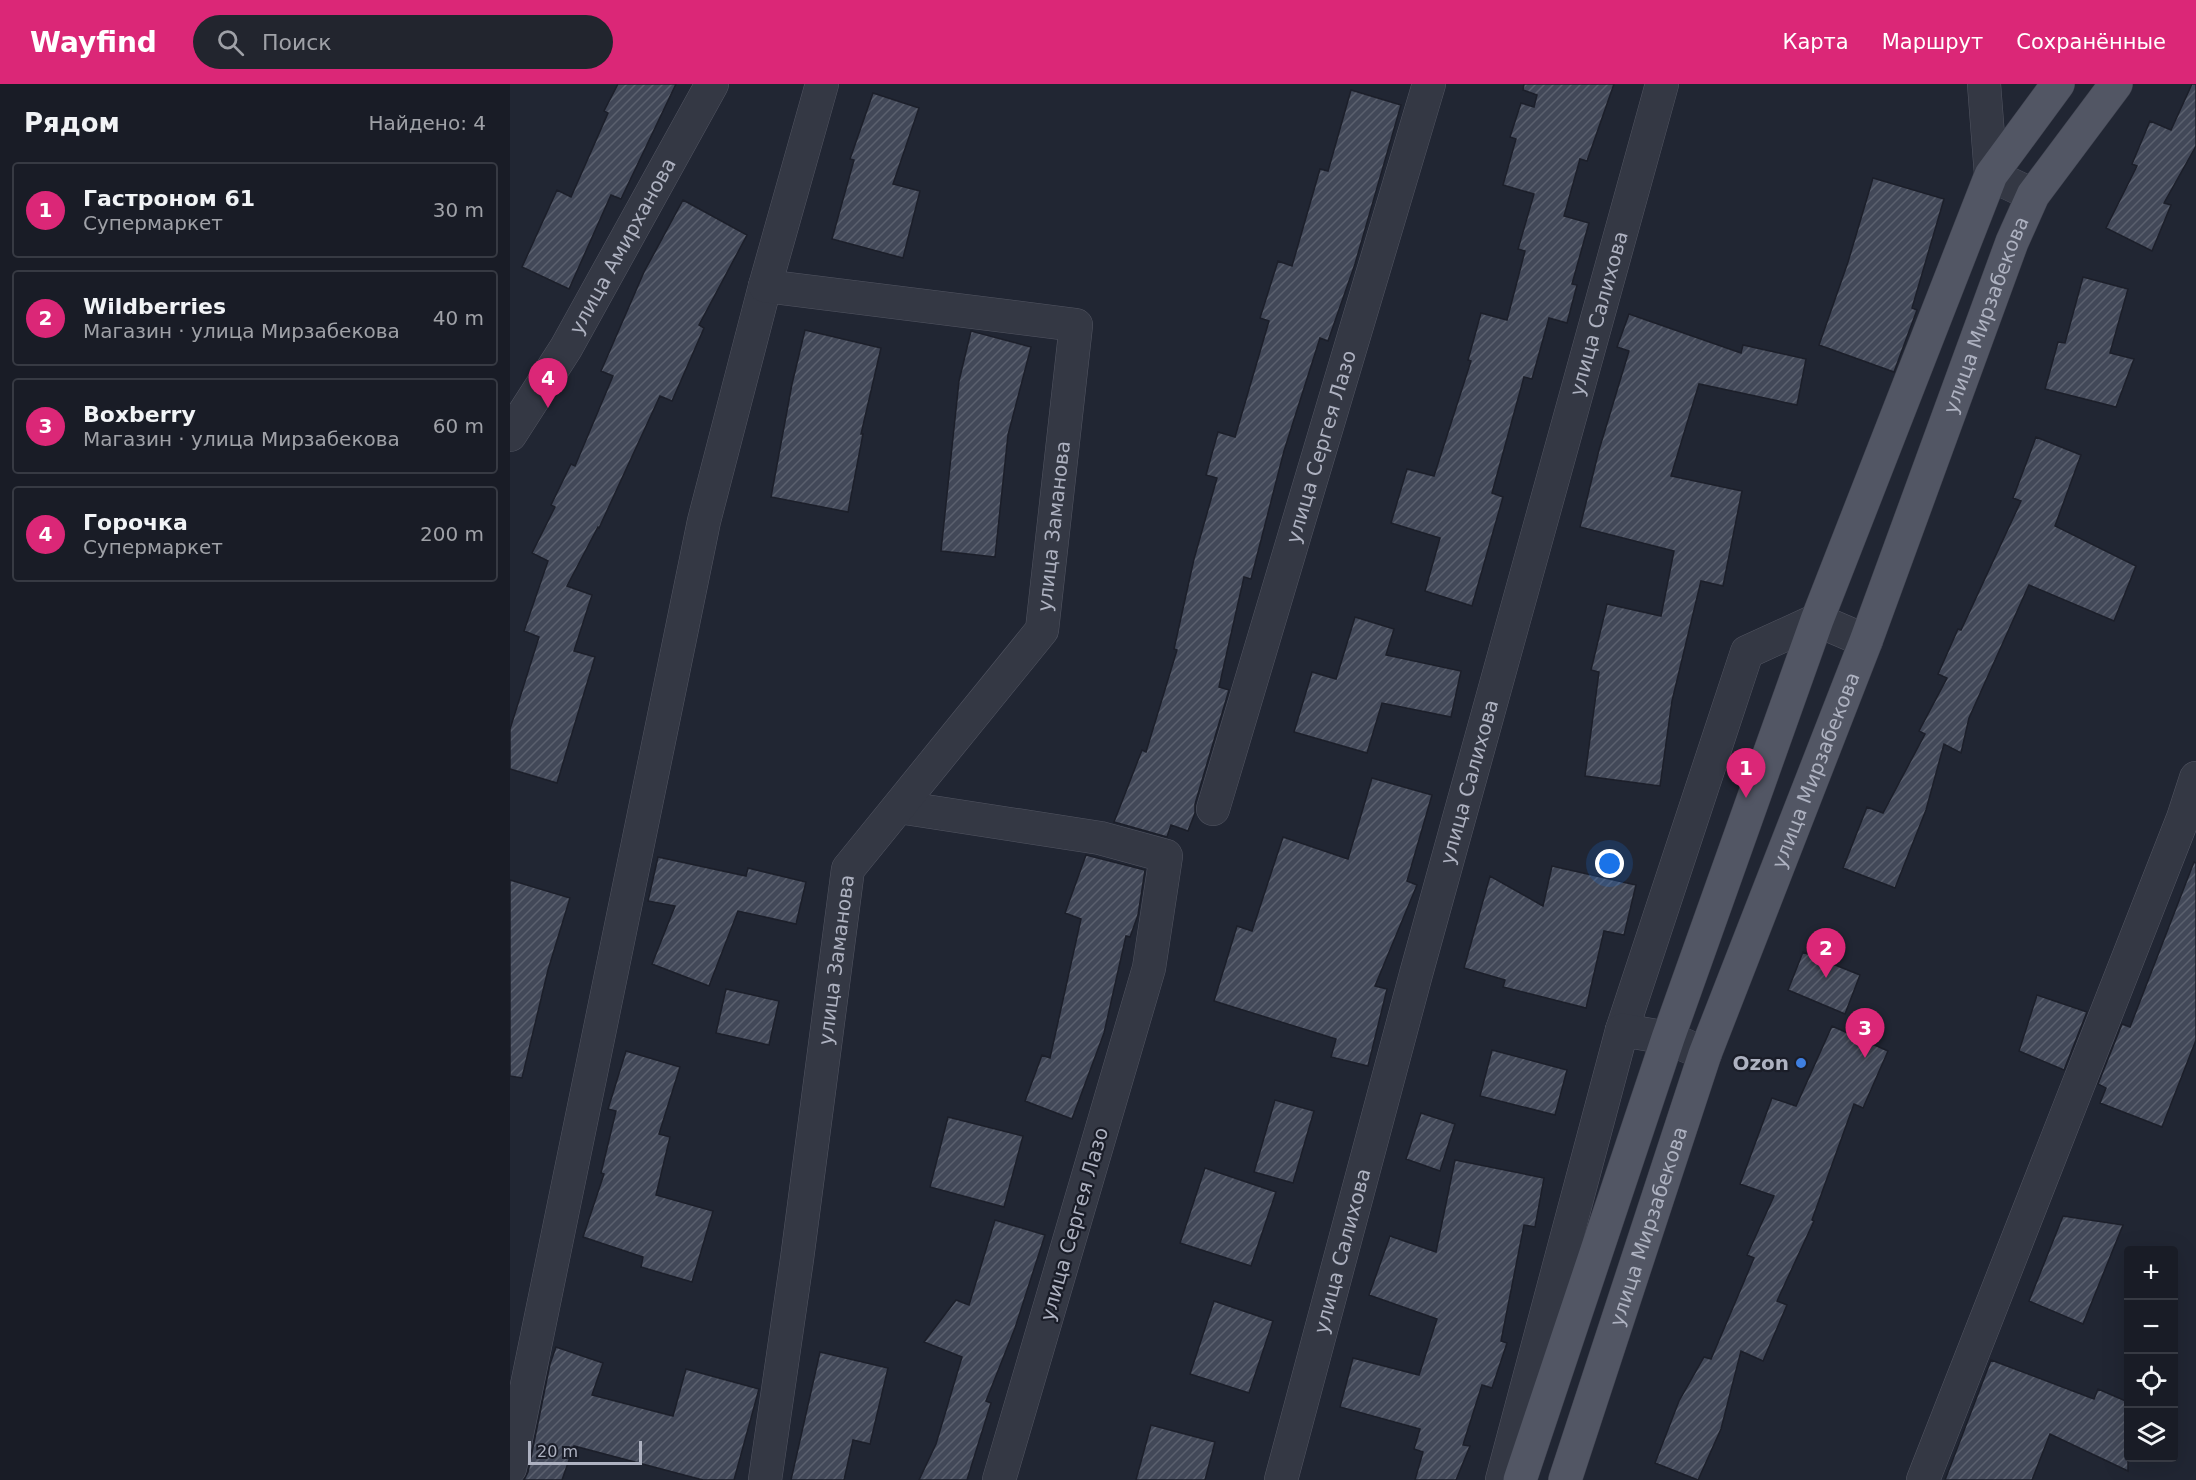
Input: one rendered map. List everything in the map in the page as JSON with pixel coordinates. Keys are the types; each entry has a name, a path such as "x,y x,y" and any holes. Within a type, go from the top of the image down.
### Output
{"main road":[{"name":"улица Мирзабекова","path":"1520,1480 1668,1038 1817,620 1991,175 2058,84"},
{"name":"улица Мирзабекова","path":"1565,1480 1705,1054 1866,641 2012,242 2033,195 2116,84"}],"street":[{"name":"улица Амирханова","path":"510,435 566,348 712,84"},
{"path":"510,1467 704,521 765,285 822,84"},
{"name":"улица Сергея Лазо","path":"1213,809 1429,84"},
{"name":"улица Салихова","path":"1281,1480 1422,951 1662,84"},
{"path":"1984,84 1991,175 2033,195"},
{"name":"улица Заманова","path":"765,285 1076,325 1042,630 848,869 765,1480"},
{"path":"1502,1480 1622,1030 1747,652 1817,620 1866,641"},
{"path":"1923,1480 2183,818 2196,778"},
{"name":"улица Сергея Лазо","path":"899,807 1100,838 1166,856 1149,968 999,1480"},
{"path":"1622,1030 1668,1038 1705,1054"}],"building":[{"path":"618,84 676,84 621,199 611,195 569,289 522,267 557,190 571,197 608,113 604,111"},
{"path":"1524,84 1614,84 1587,161 1580,159 1564,216 1589,223 1572,284 1577,285 1567,323 1549,318 1532,379 1524,377 1492,493 1503,497 1472,606 1425,591 1440,538 1391,523 1407,469 1434,476 1471,361 1468,360 1481,313 1507,320 1525,251 1518,249 1534,194 1503,185 1516,139 1510,137 1521,103 1534,107 1537,95 1523,90"},
{"path":"2192,84 2196,84 2196,146 2164,203 2171,205 2152,251 2106,228 2137,166 2132,164 2150,121 2171,130"},
{"path":"1351,90 1401,105 1355,264 1328,341 1320,338 1284,451 1251,579 1244,577 1219,687 1229,690 1195,804 1195,813 1188,831 1171,825 1167,837 1114,822 1142,750 1146,752 1177,650 1174,649 1194,559 1217,478 1206,475 1218,432 1235,437 1269,321 1260,318 1278,261 1292,266 1320,169 1328,171"},
{"path":"873,93 919,108 893,184 920,191 903,258 832,239 854,160 850,159"},
{"path":"1873,178 1944,199 1912,308 1917,310 1894,372 1819,345 1848,262"},
{"path":"683,200 747,235 699,325 704,328 672,401 660,396 599,528 567,586 592,595 574,651 595,657 557,783 510,769 510,729 539,637 524,631 548,561 532,553 555,507 551,505 571,464 575,466 613,376 601,371 644,272"},
{"path":"2083,277 2128,289 2110,353 2134,359 2116,407 2045,389 2058,342 2065,343"},
{"path":"1629,314 1741,353 1743,345 1806,359 1797,405 1699,384 1671,476 1742,491 1723,586 1701,581 1672,701 1660,786 1585,776 1599,672 1591,670 1607,604 1661,616 1674,551 1580,527 1599,450 1629,351 1617,347"},
{"path":"805,330 881,348 861,434 863,434 848,512 771,497 792,384"},
{"path":"971,331 1031,347 1008,435 995,557 941,551 959,381"},
{"path":"2036,437 2081,455 2055,526 2136,566 2114,621 2029,585 1969,718 1961,753 1944,744 1926,810 1895,888 1843,868 1867,807 1883,813 1925,734 1919,731 1947,678 1938,674 2021,501 2013,498"},
{"path":"1355,617 1394,629 1386,655 1461,671 1451,717 1382,703 1367,753 1294,732 1312,672 1336,679"},
{"path":"1372,778 1432,795 1407,881 1417,885 1375,986 1387,989 1368,1066 1331,1057 1336,1039 1214,1001 1237,926 1252,931 1283,837 1348,859"},
{"path":"1086,855 1145,870 1138,915 1130,937 1126,936 1104,1033 1072,1119 1025,1101 1042,1055 1050,1058 1081,919 1065,913"},
{"path":"658,857 746,876 748,868 806,882 796,924 738,911 709,986 652,964 675,906 648,901"},
{"path":"2194,862 2196,863 2196,1040 2162,1127 2100,1103 2106,1088 2098,1084 2122,1024 2130,1027"},
{"path":"1552,866 1636,885 1624,935 1604,931 1586,1008 1503,987 1505,980 1464,968 1490,876 1543,906"},
{"path":"510,880 570,898 548,970 522,1078 510,1076"},
{"path":"1803,952 1860,975 1845,1014 1788,990"},
{"path":"726,989 779,1001 769,1045 716,1033"},
{"path":"2037,995 2087,1012 2064,1070 2019,1051"},
{"path":"1832,1026 1888,1051 1863,1108 1854,1104 1812,1220 1814,1221 1777,1301 1787,1305 1763,1361 1741,1351 1721,1429 1698,1480 1655,1463 1679,1401 1704,1357 1711,1359 1754,1258 1747,1255 1774,1196 1740,1184 1772,1098 1796,1106"},
{"path":"1492,1050 1567,1070 1555,1115 1480,1096"},
{"path":"626,1051 680,1067 659,1134 670,1137 656,1195 713,1211 692,1282 641,1267 643,1257 583,1237 604,1174 601,1173 616,1111 608,1109"},
{"path":"1275,1100 1314,1111 1293,1183 1254,1172"},
{"path":"1421,1113 1455,1124 1440,1171 1406,1159"},
{"path":"948,1117 1023,1136 1004,1207 930,1187"},
{"path":"1455,1160 1544,1178 1535,1227 1524,1225 1501,1341 1507,1343 1492,1388 1482,1385 1463,1445 1470,1446 1456,1480 1415,1480 1423,1452 1414,1449 1420,1429 1340,1407 1353,1358 1419,1375 1437,1319 1369,1295 1390,1236 1436,1252"},
{"path":"1205,1168 1276,1192 1251,1266 1180,1243"},
{"path":"2063,1216 2123,1225 2083,1324 2029,1301"},
{"path":"995,1220 1045,1235 1015,1328 986,1401 991,1403 967,1480 919,1480 936,1444 962,1357 924,1342 956,1300 969,1305"},
{"path":"1214,1301 1273,1321 1249,1393 1190,1374"},
{"path":"556,1347 603,1363 592,1395 673,1416 686,1369 759,1389 734,1480 703,1480 574,1446 562,1480 524,1480 528,1472 550,1364"},
{"path":"820,1352 888,1368 870,1444 853,1440 844,1480 791,1480"},
{"path":"1991,1360 2094,1399 2098,1389 2124,1400 2124,1462 2128,1462 2128,1471 2050,1434 2032,1480 1945,1480"},
{"path":"1151,1425 1215,1442 1205,1480 1136,1480"}],"place":[{"name":"Горочка","path":"548,408"},
{"name":"Гастроном 61","path":"1746,798"},
{"name":"Wildberries","path":"1826,978"},
{"name":"Boxberry","path":"1865,1058"},
{"name":"Ozon","path":"1801,1063"}]}
